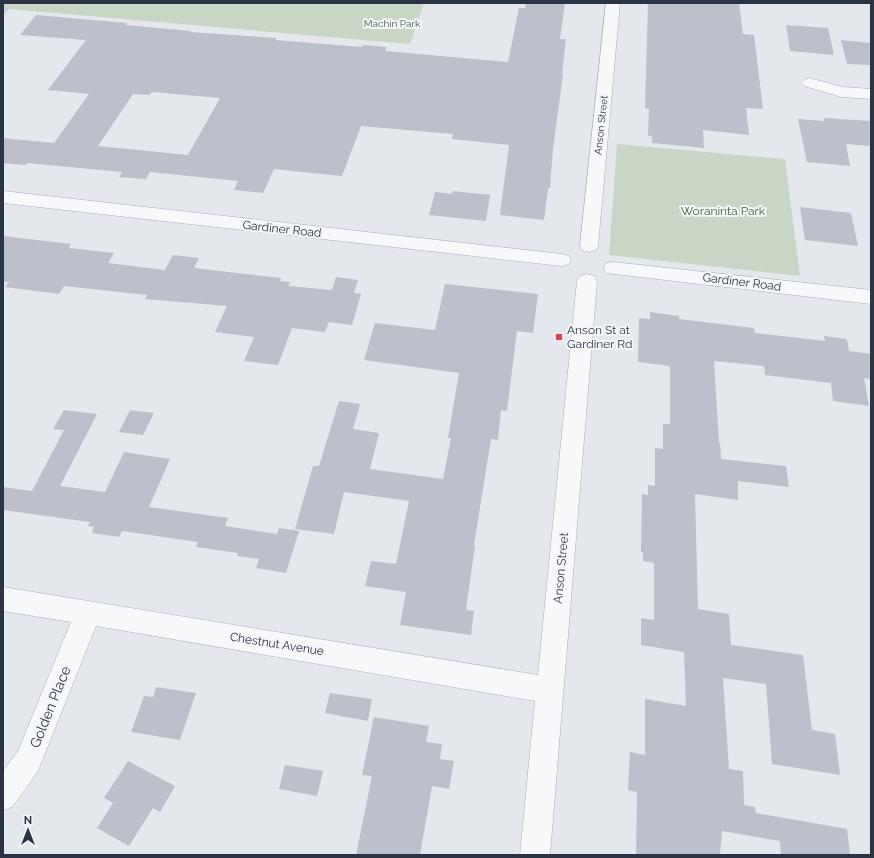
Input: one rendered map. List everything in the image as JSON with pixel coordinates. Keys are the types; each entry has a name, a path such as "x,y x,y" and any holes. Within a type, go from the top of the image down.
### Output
{"street":[{"name":"Anson Street","path":"589,246 613,3"},
{"path":"809,83 842,92 871,94"},
{"name":"Gardiner Road","path":"3,197 562,260"},
{"path":"589,246 609,255 613,268 611,273 606,277 588,281 576,278 568,273 563,268 562,260 565,254 571,249 589,246"},
{"name":"Gardiner Road","path":"613,268 871,297"},
{"name":"Anson Street","path":"535,855 588,281"},
{"name":"Chestnut Avenue","path":"3,599 550,690"},
{"name":"Golden Place","path":"3,796 28,760 88,613"}],"green space":[{"name":"Machin Park","path":"3,3 424,3 410,44 9,9 3,15"},
{"name":"Woraninta Park","path":"617,144 785,159 800,276 609,255"}],"building":[{"path":"526,3 565,3 560,39 566,39 563,74 553,149 550,188 548,188 544,220 500,215 509,145 452,139 453,134 361,126 342,176 274,169 263,193 234,190 238,181 150,172 146,179 119,177 122,172 27,163 25,165 3,163 3,138 54,143 89,94 48,90 86,40 20,35 36,15 127,23 126,25 191,31 190,32 276,38 276,40 362,47 363,45 386,47 385,51 508,62 519,8 525,8","holes":["152,92 220,98 188,155 98,146 133,94 149,95"]},
{"path":"648,3 739,3 743,34 754,35 763,109 746,108 749,135 703,130 704,148 652,143 652,136 648,136 649,109 645,108"},
{"path":"786,25 828,28 834,55 790,51"},
{"path":"841,40 871,43 871,65 847,64"},
{"path":"824,118 871,121 871,146 846,144 850,166 807,162 798,119 824,121"},
{"path":"453,191 490,195 486,221 429,215 435,192 452,194"},
{"path":"800,207 851,213 858,246 805,240"},
{"path":"3,236 71,244 69,248 114,253 108,263 165,270 173,255 199,258 194,268 281,278 280,281 290,282 288,286 332,290 336,277 358,280 354,293 361,294 352,325 329,322 325,332 292,328 278,365 244,361 254,337 215,332 227,306 145,299 147,295 64,286 59,294 5,287 9,282 3,282"},
{"path":"445,284 538,294 533,333 517,331 507,411 501,410 498,440 491,439 474,545 466,610 474,611 471,635 400,625 406,592 365,586 371,561 396,564 409,501 344,492 334,534 295,529 313,466 319,466 339,401 360,404 353,429 379,433 370,469 443,479 451,438 448,438 459,373 364,360 375,323 435,330"},
{"path":"650,312 679,316 679,319 754,328 755,333 825,341 824,336 847,339 849,351 871,354 871,379 864,378 869,406 833,401 831,383 765,375 764,366 714,361 721,459 786,466 789,487 738,481 738,500 695,494 698,609 729,614 731,645 803,655 812,730 835,734 840,775 772,764 766,684 723,678 729,769 743,771 744,805 755,807 756,813 847,829 850,855 781,855 780,841 722,831 720,855 636,855 637,792 628,790 630,752 645,755 645,699 686,706 684,652 641,645 641,618 654,620 654,563 643,561 643,552 641,552 642,494 648,495 648,485 655,486 655,448 663,449 663,424 670,424 670,366 638,362 639,318 650,319"},
{"path":"64,410 97,414 60,486 105,492 124,452 170,459 149,507 228,518 225,526 277,534 279,528 299,531 286,573 256,568 259,559 237,556 238,553 196,547 198,542 122,531 119,537 92,533 94,527 88,526 90,522 3,510 3,487 32,491 64,430 53,429"},
{"path":"130,410 154,413 143,435 119,432"},
{"path":"156,687 196,693 180,740 131,732 144,696 153,697"},
{"path":"330,693 372,699 368,721 325,713"},
{"path":"374,717 429,726 426,742 442,744 440,759 454,761 449,789 432,786 420,855 356,855 372,776 362,775"},
{"path":"128,761 175,786 160,812 153,808 129,846 97,828 113,803 104,798"},
{"path":"285,765 323,771 317,796 279,789"}],"place":[{"name":"Anson St at Gardiner Rd","path":"559,337"}]}
